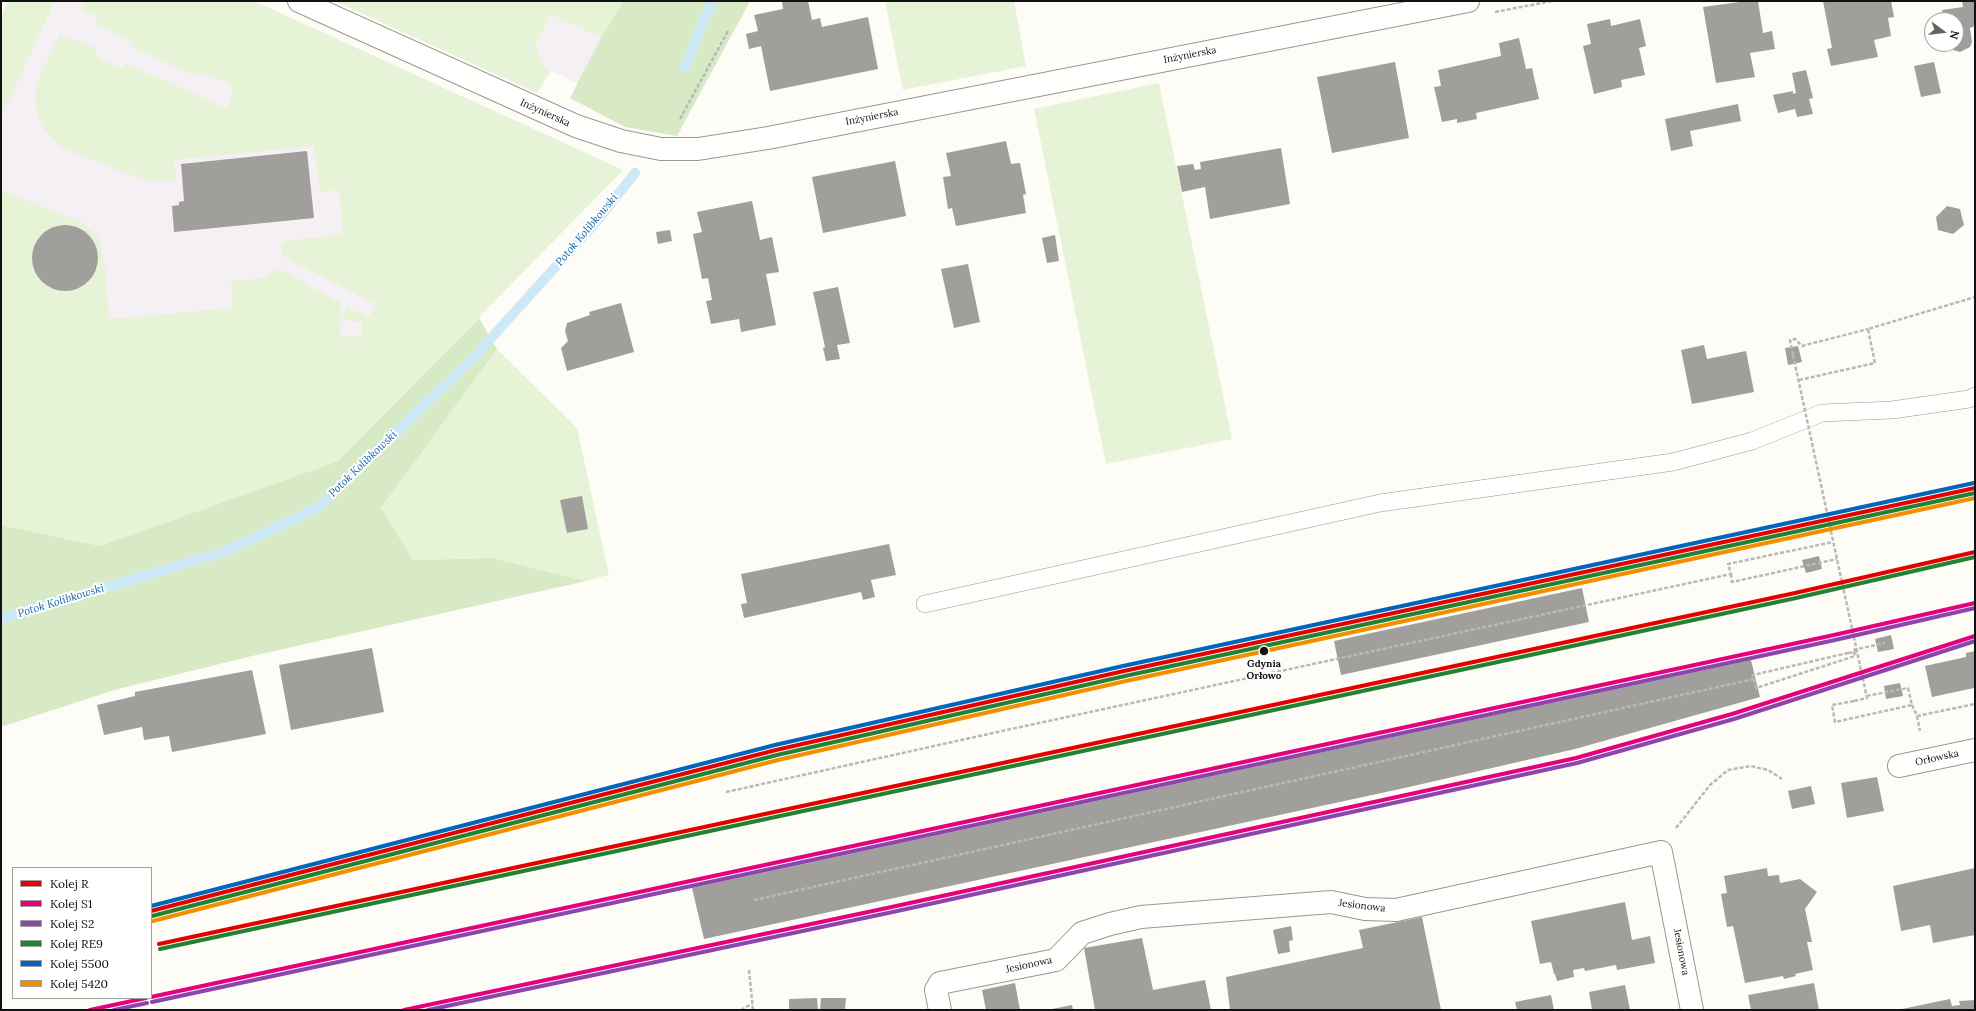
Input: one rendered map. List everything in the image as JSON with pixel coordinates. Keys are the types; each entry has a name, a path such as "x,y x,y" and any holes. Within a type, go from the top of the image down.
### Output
{"street":[{"name":"Inżynierska","path":"299,1 576,126 621,141 661,149 698,149 768,138 1468,1"},
{"name":"Orłowska","path":"1899,766 1975,750"},
{"name":"Jesionowa","path":"940,1010 936,990 940,983 1056,960 1082,933 1110,924 1141,917 1324,902 1365,909 1396,910 1661,852 1692,1010"}],"lane":[{"path":"925,604 1380,503 1674,462 1752,441 1822,413 1892,410 1968,399 1975,396"}],"path":[{"path":"661,149 688,106 728,31"},
{"path":"1866,696 1790,340 1795,339 1802,346 1868,329 1975,297"},
{"path":"1799,380 1875,363 1868,329"},
{"path":"1833,542 1728,564 1732,582 1837,559"},
{"path":"726,792 1010,729 1731,574"},
{"path":"1856,651 1759,674 1753,675 1756,688 1855,656 1853,650 1884,644 1856,651"},
{"path":"754,900 1754,679"},
{"path":"1912,705 1835,722 1832,705 1867,698 1866,696 1908,688 1912,705 1917,716 1975,704"},
{"path":"1661,852 1679,822 1697,803 1710,785 1728,770 1751,766 1768,770 1782,779"},
{"path":"749,970 753,1010"},
{"path":"741,1010 753,1003"}],"shaded area":[{"path":"8,1 254,1 623,170 338,461 1,525 1,17"},
{"path":"551,14 601,38 579,84 545,68 535,48"}],"green space":[{"path":"8,1 55,1 1,117 1,17"},
{"path":"88,1 254,1 623,170 338,461 100,546 1,525 1,190 81,222 98,237 105,268 109,319 233,308 231,281 264,278 273,271 284,271 341,303 339,310 341,313 340,336 362,337 362,322 344,320 344,313 348,307 368,318 376,305 283,256 280,249 284,241 343,235 339,190 320,192 314,146 174,160 176,180 147,181 60,147 45,130 39,119 36,108 36,85 60,34 97,49 95,55 99,59 122,69 125,63 227,108 233,95 229,83 202,72 199,77 132,48 134,43 95,24 98,18 80,9"},
{"path":"334,1 623,1 601,38 551,14 535,47 545,68 551,71 537,93"},
{"path":"623,1 750,1 677,136 625,127 570,98 601,38"},
{"path":"885,1 1014,1 1026,66 903,90"},
{"path":"1159,83 1232,439 1106,464 1034,109"},
{"path":"479,318 497,349 381,508 413,560 492,558 586,581 252,656 114,690 1,727 1,525 100,546 338,461"},
{"path":"497,349 577,428 609,575 586,581 492,558 413,560 381,508"}],"building":[{"path":"808,1 812,20 820,18 822,27 868,17 878,69 770,91 761,46 749,49 746,34 758,31 754,15 783,9 782,2"},
{"path":"1758,1 1763,33 1772,31 1775,49 1750,53 1755,77 1716,83 1703,7"},
{"path":"1823,1 1891,1 1894,17 1888,18 1891,36 1874,40 1878,57 1831,66 1827,49 1832,48"},
{"path":"1962,1 1975,1 1975,26 1970,28 1972,42 1970,47 1964,50 1964,12 1942,12 1942,10 1963,7"},
{"path":"1610,19 1611,26 1640,19 1646,46 1639,48 1645,75 1621,80 1622,87 1594,94 1583,46 1591,44 1587,24"},
{"path":"1519,38 1526,69 1532,68 1539,99 1476,113 1477,119 1457,123 1457,119 1442,122 1434,87 1441,86 1438,70 1501,56 1499,43"},
{"path":"1395,62 1409,138 1332,153 1317,77"},
{"path":"1934,62 1941,93 1921,97 1914,66"},
{"path":"1806,70 1813,98 1809,99 1813,114 1797,117 1795,109 1778,113 1773,95 1793,91 1793,94 1796,93 1792,73"},
{"path":"1738,104 1741,121 1690,131 1693,146 1671,151 1665,119"},
{"path":"1006,141 1011,164 1020,163 1026,194 1023,195 1026,213 956,226 952,208 948,209 943,177 951,176 946,153"},
{"path":"1281,148 1290,204 1210,219 1205,187 1182,192 1177,166 1193,164 1195,170 1201,169 1200,162"},
{"path":"307,151 314,218 174,232 172,206 179,205 179,202 184,201 181,164"},
{"path":"895,161 906,216 823,233 812,177"},
{"path":"752,201 760,240 772,237 779,272 766,274 776,325 741,332 739,319 711,324 706,301 712,300 708,278 702,279 693,234 702,232 697,212"},
{"path":"1947,206 1960,209 1964,225 1953,234 1938,230 1936,217"},
{"path":"65,225 78,228 88,235 95,245 98,258 95,271 88,281 78,288 65,291 52,288 42,281 35,271 32,258 35,245 42,235 52,228"},
{"path":"670,230 672,241 658,244 656,232"},
{"path":"1055,235 1059,261 1047,263 1042,238"},
{"path":"968,264 980,322 954,328 941,269"},
{"path":"838,287 850,343 837,345 840,359 826,361 823,348 825,347 813,292"},
{"path":"621,303 634,352 567,371 561,348 568,341 565,331 567,323 590,315 589,312"},
{"path":"1704,345 1707,359 1746,351 1754,392 1692,404 1681,350"},
{"path":"1798,346 1802,362 1788,365 1785,348"},
{"path":"582,496 588,529 567,533 560,500"},
{"path":"889,544 896,575 871,580 875,597 863,600 861,592 744,618 741,604 747,603 741,574"},
{"path":"1819,556 1822,569 1806,573 1802,560"},
{"path":"1582,588 1589,622 1341,675 1334,641"},
{"path":"1891,635 1894,649 1878,652 1875,639"},
{"path":"372,648 384,712 291,730 279,665"},
{"path":"1975,651 1974,688 1932,697 1925,666 1966,657 1966,653"},
{"path":"1751,660 1760,697 1575,749 1400,789 704,939 692,888"},
{"path":"252,670 266,734 172,752 169,736 144,740 142,727 104,735 97,705 135,696 135,692"},
{"path":"1900,683 1903,696 1886,699 1884,686"},
{"path":"1877,777 1884,811 1847,818 1841,783"},
{"path":"1811,786 1815,804 1792,809 1788,791"},
{"path":"1767,868 1768,876 1779,875 1780,883 1800,879 1817,892 1805,909 1812,942 1807,942 1813,970 1795,974 1796,976 1784,979 1783,976 1745,983 1733,926 1727,927 1721,894 1727,893 1724,876"},
{"path":"1975,868 1975,935 1933,943 1930,925 1901,931 1893,886"},
{"path":"1625,902 1632,940 1650,936 1655,963 1617,970 1616,965 1585,971 1584,968 1573,970 1574,977 1557,981 1551,962 1540,964 1531,921"},
{"path":"1422,917 1441,1010 1230,1010 1226,977 1363,948 1359,930"},
{"path":"1291,926 1293,940 1289,941 1290,952 1278,954 1273,930"},
{"path":"1142,938 1153,990 1205,980 1211,1010 1095,1010 1084,948"},
{"path":"1015,983 1020,1010 986,1010 982,990"},
{"path":"1814,983 1819,1010 1751,1010 1748,995"},
{"path":"1625,985 1630,1010 1592,1010 1589,992"},
{"path":"1551,995 1554,1010 1517,1010 1515,1002"},
{"path":"817,998 818,1010 789,1010 789,999"},
{"path":"821,998 846,998 845,1010 820,1010"},
{"path":"1950,999 1952,1006 1960,1005 1959,1001 1975,1000 1975,1010 1897,1010"},
{"path":"1072,1005 1073,1010 1052,1010 1052,1009"}],"waterway":[{"name":"Potok Kolibkowski","path":"685,67 712,1"},
{"name":"Potok Kolibkowski","path":"1,619 227,551 319,507 473,358 597,221 635,173"}],"rail line":[{"name":"5500","path":"152,906 775,745 1123,666 1974,483"},
{"name":"R","path":"152,911 776,750 1124,671 1975,488"},
{"name":"RE9","path":"152,916 777,755 1125,676 1975,493"},
{"name":"5420","path":"153,921 778,760 1126,681 1975,498"},
{"name":"R","path":"159,944 1795,593 1975,552"},
{"name":"RE9","path":"160,949 1796,598 1975,557"},
{"name":"S1","path":"152,997 1834,635 1975,603"},
{"name":"S2","path":"152,1002 1835,640 1975,608"},
{"name":"S1","path":"404,1010 887,908 1576,758 1732,714 1975,636"},
{"name":"S2","path":"428,1010 888,913 1577,763 1734,719 1975,641"},
{"name":"S1","path":"90,1010 141,999"},
{"name":"S2","path":"114,1010 147,1003"}],"place":[{"name":"Gdynia Orłowo","path":"1264,651"}]}
